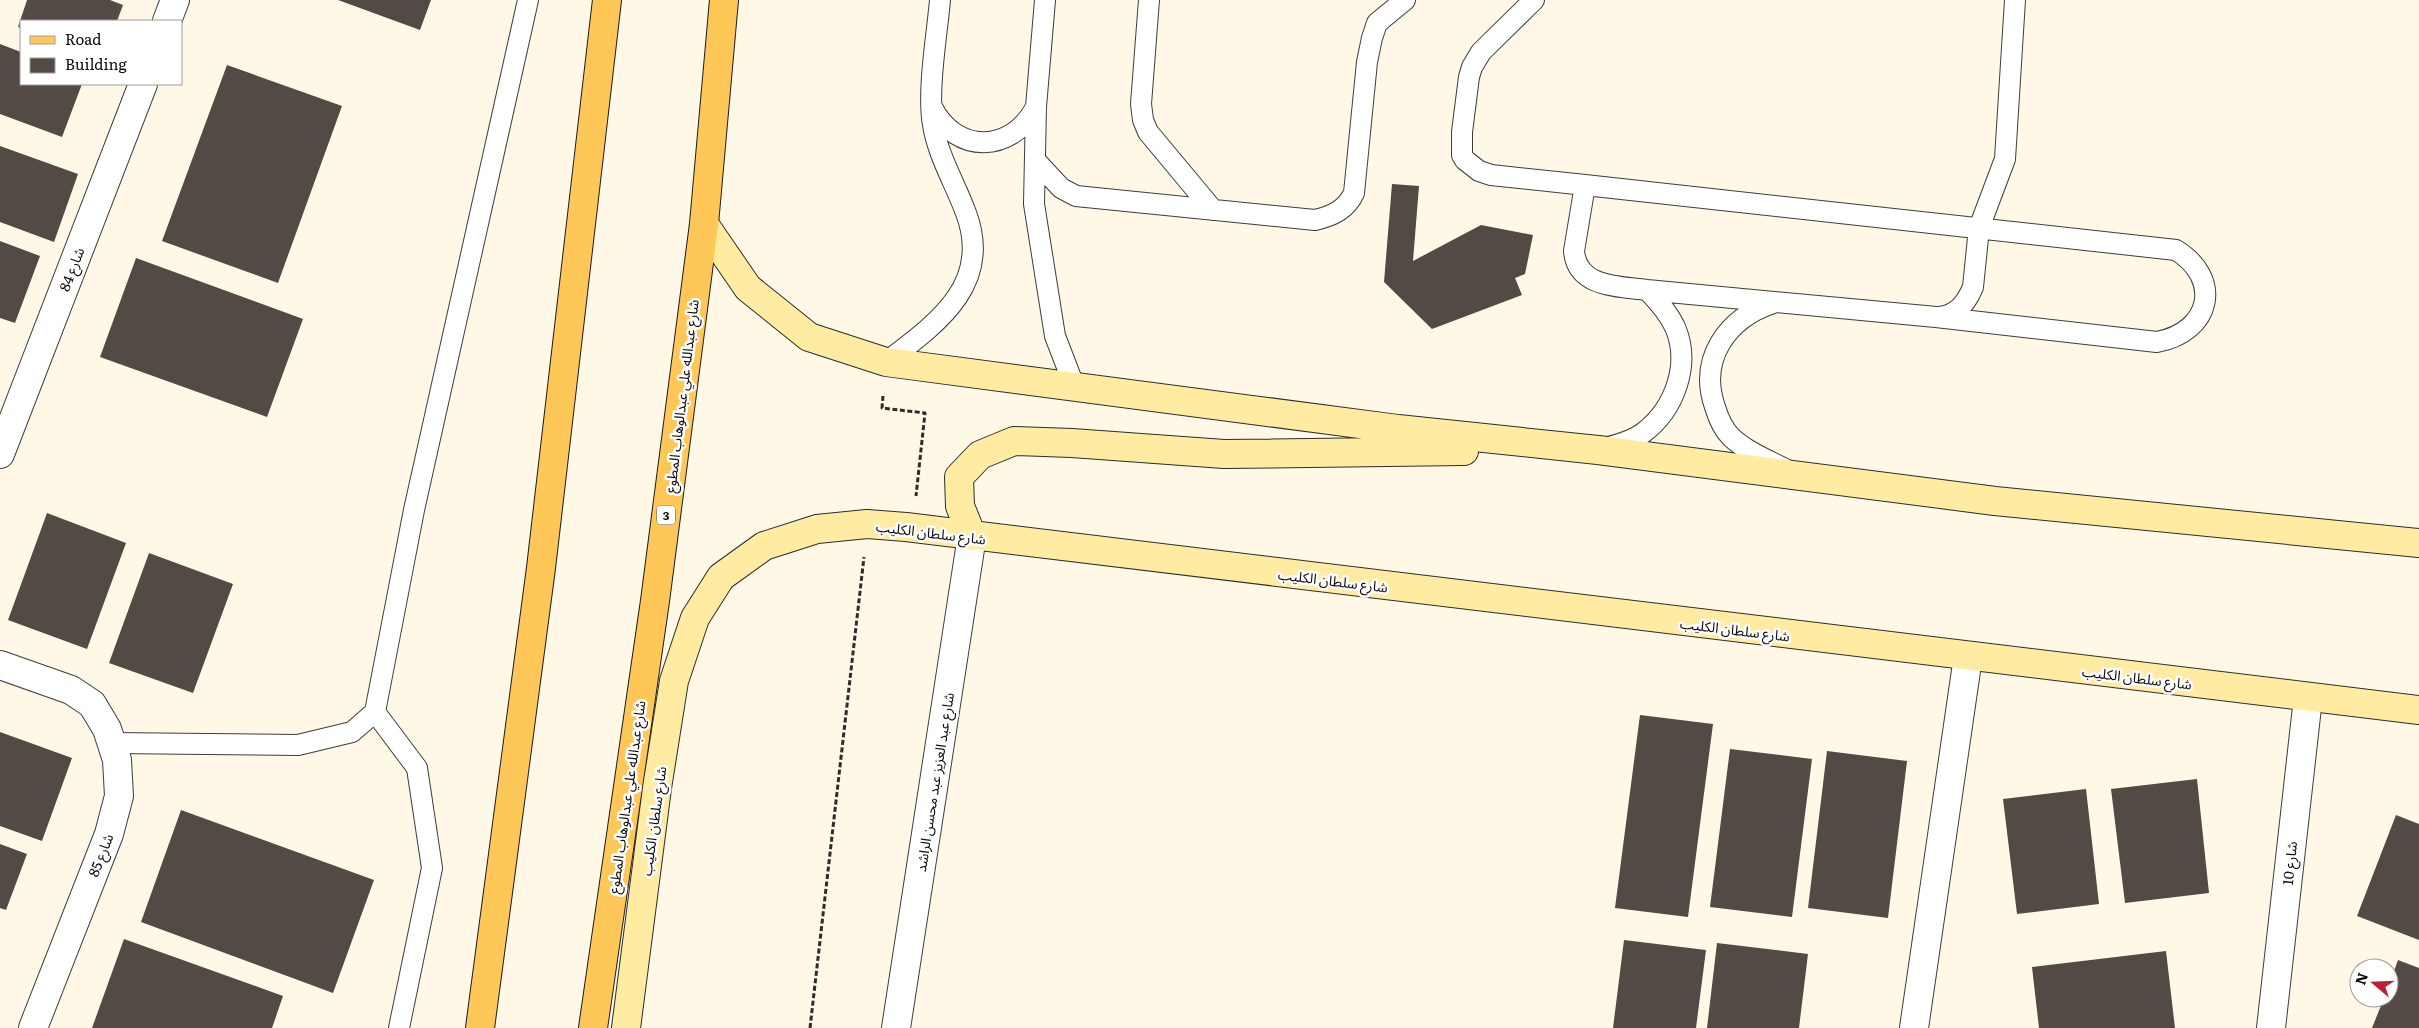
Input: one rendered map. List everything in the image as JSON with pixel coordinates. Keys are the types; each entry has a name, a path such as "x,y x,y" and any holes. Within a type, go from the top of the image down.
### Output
{"main road":[{"path":"480,1028 541,568 607,0"},
{"name":"شارع عبدالله علي عبدالوهاب المطوع","path":"593,1028 655,601 704,224 724,0"}],"street":[{"path":"167,20 175,0"},
{"name":"شارع 84","path":"0,454 143,85"},
{"path":"704,224 748,288 809,337 886,362 1398,430 1598,450 1995,501 2419,543"},
{"path":"972,536 960,506 959,477 980,456 1014,441 1072,443 1224,454 1598,450"},
{"name":"شارع سلطان الكليب","path":"626,1028 657,788 674,681 695,618 721,577 764,546 817,529 867,524 2419,710"},
{"name":"شارع عبد العزيز عبد محسن الراشد","path":"896,1028 972,536"},
{"path":"1914,1028 1968,657"},
{"name":"شارع 85","path":"0,665 71,690 92,704 107,729 117,760 119,796 112,824 32,1028"},
{"name":"شارع 10","path":"2271,1028 2308,698"}],"lane":[{"path":"112,743 298,745 352,732 374,712 414,510 528,0"},
{"path":"886,362 940,320 957,299 967,279 972,260 971,227 936,142 932,107 940,0"},
{"path":"1045,0 1036,107 1034,204 1055,336 1075,388"},
{"path":"1149,0 1141,104 1142,120 1148,132 1213,210"},
{"path":"1035,160 1061,188 1076,196 1315,220 1330,216 1350,202 1354,193 1372,38 1377,23 1405,0"},
{"path":"1534,0 1481,52 1472,67 1462,132 1462,155 1465,160 1479,171 1491,175 1585,185 1979,228 2176,250 2188,257 2198,268 2204,282 2205,296 2202,310 2195,323 2184,334 2171,340 2157,342 1936,317 1647,290 1602,283 1589,279 1578,269 1575,262 1574,251 1585,185"},
{"path":"1936,317 1952,314 1958,310 1973,288 1979,228 2005,158 2015,0"},
{"path":"932,107 938,118 955,134 966,140 990,142 1013,134 1023,127 1036,107"},
{"path":"1598,450 1621,444 1642,434 1664,411 1673,398 1680,375 1681,351 1676,328 1664,307 1647,290"},
{"path":"1774,302 1749,313 1737,321 1723,337 1714,356 1710,377 1712,398 1718,418 1730,436 1746,449 1798,476"},
{"path":"374,712 417,768 432,868 399,1028"}],"path":[{"path":"886,362 882,408 924,413 915,501"},
{"path":"810,1028 867,524"}],"building":[{"path":"27,0 110,0 123,5 117,20 20,20"},
{"path":"338,0 431,0 420,30"},
{"path":"0,44 20,52 20,85 82,85 62,137 0,114"},
{"path":"227,65 342,106 278,283 162,241"},
{"path":"0,146 78,174 54,242 0,222"},
{"path":"1392,184 1419,186 1413,261 1481,225 1533,235 1525,274 1515,278 1522,295 1432,329 1384,282"},
{"path":"0,241 40,256 15,323 0,318"},
{"path":"136,258 303,319 267,417 100,357"},
{"path":"47,513 126,543 87,649 8,620"},
{"path":"149,553 233,584 193,693 109,663"},
{"path":"1640,715 1713,724 1688,917 1615,908"},
{"path":"0,732 72,758 42,841 0,826"},
{"path":"1730,749 1812,759 1792,917 1710,907"},
{"path":"1827,751 1907,761 1888,918 1808,908"},
{"path":"2197,779 2209,893 2125,903 2111,789"},
{"path":"2086,789 2099,904 2017,914 2003,799"},
{"path":"181,810 374,880 333,993 141,922"},
{"path":"2396,815 2419,824 2419,940 2357,916"},
{"path":"0,844 27,854 6,910 0,908"},
{"path":"124,939 283,996 272,1028 92,1028"},
{"path":"1624,940 1706,950 1696,1028 1613,1028"},
{"path":"1717,943 1808,954 1799,1028 1707,1028"},
{"path":"2166,951 2175,1028 2039,1028 2032,967"},
{"path":"2399,960 2419,968 2419,1028 2372,1028 2380,1008 2399,1008"}]}
